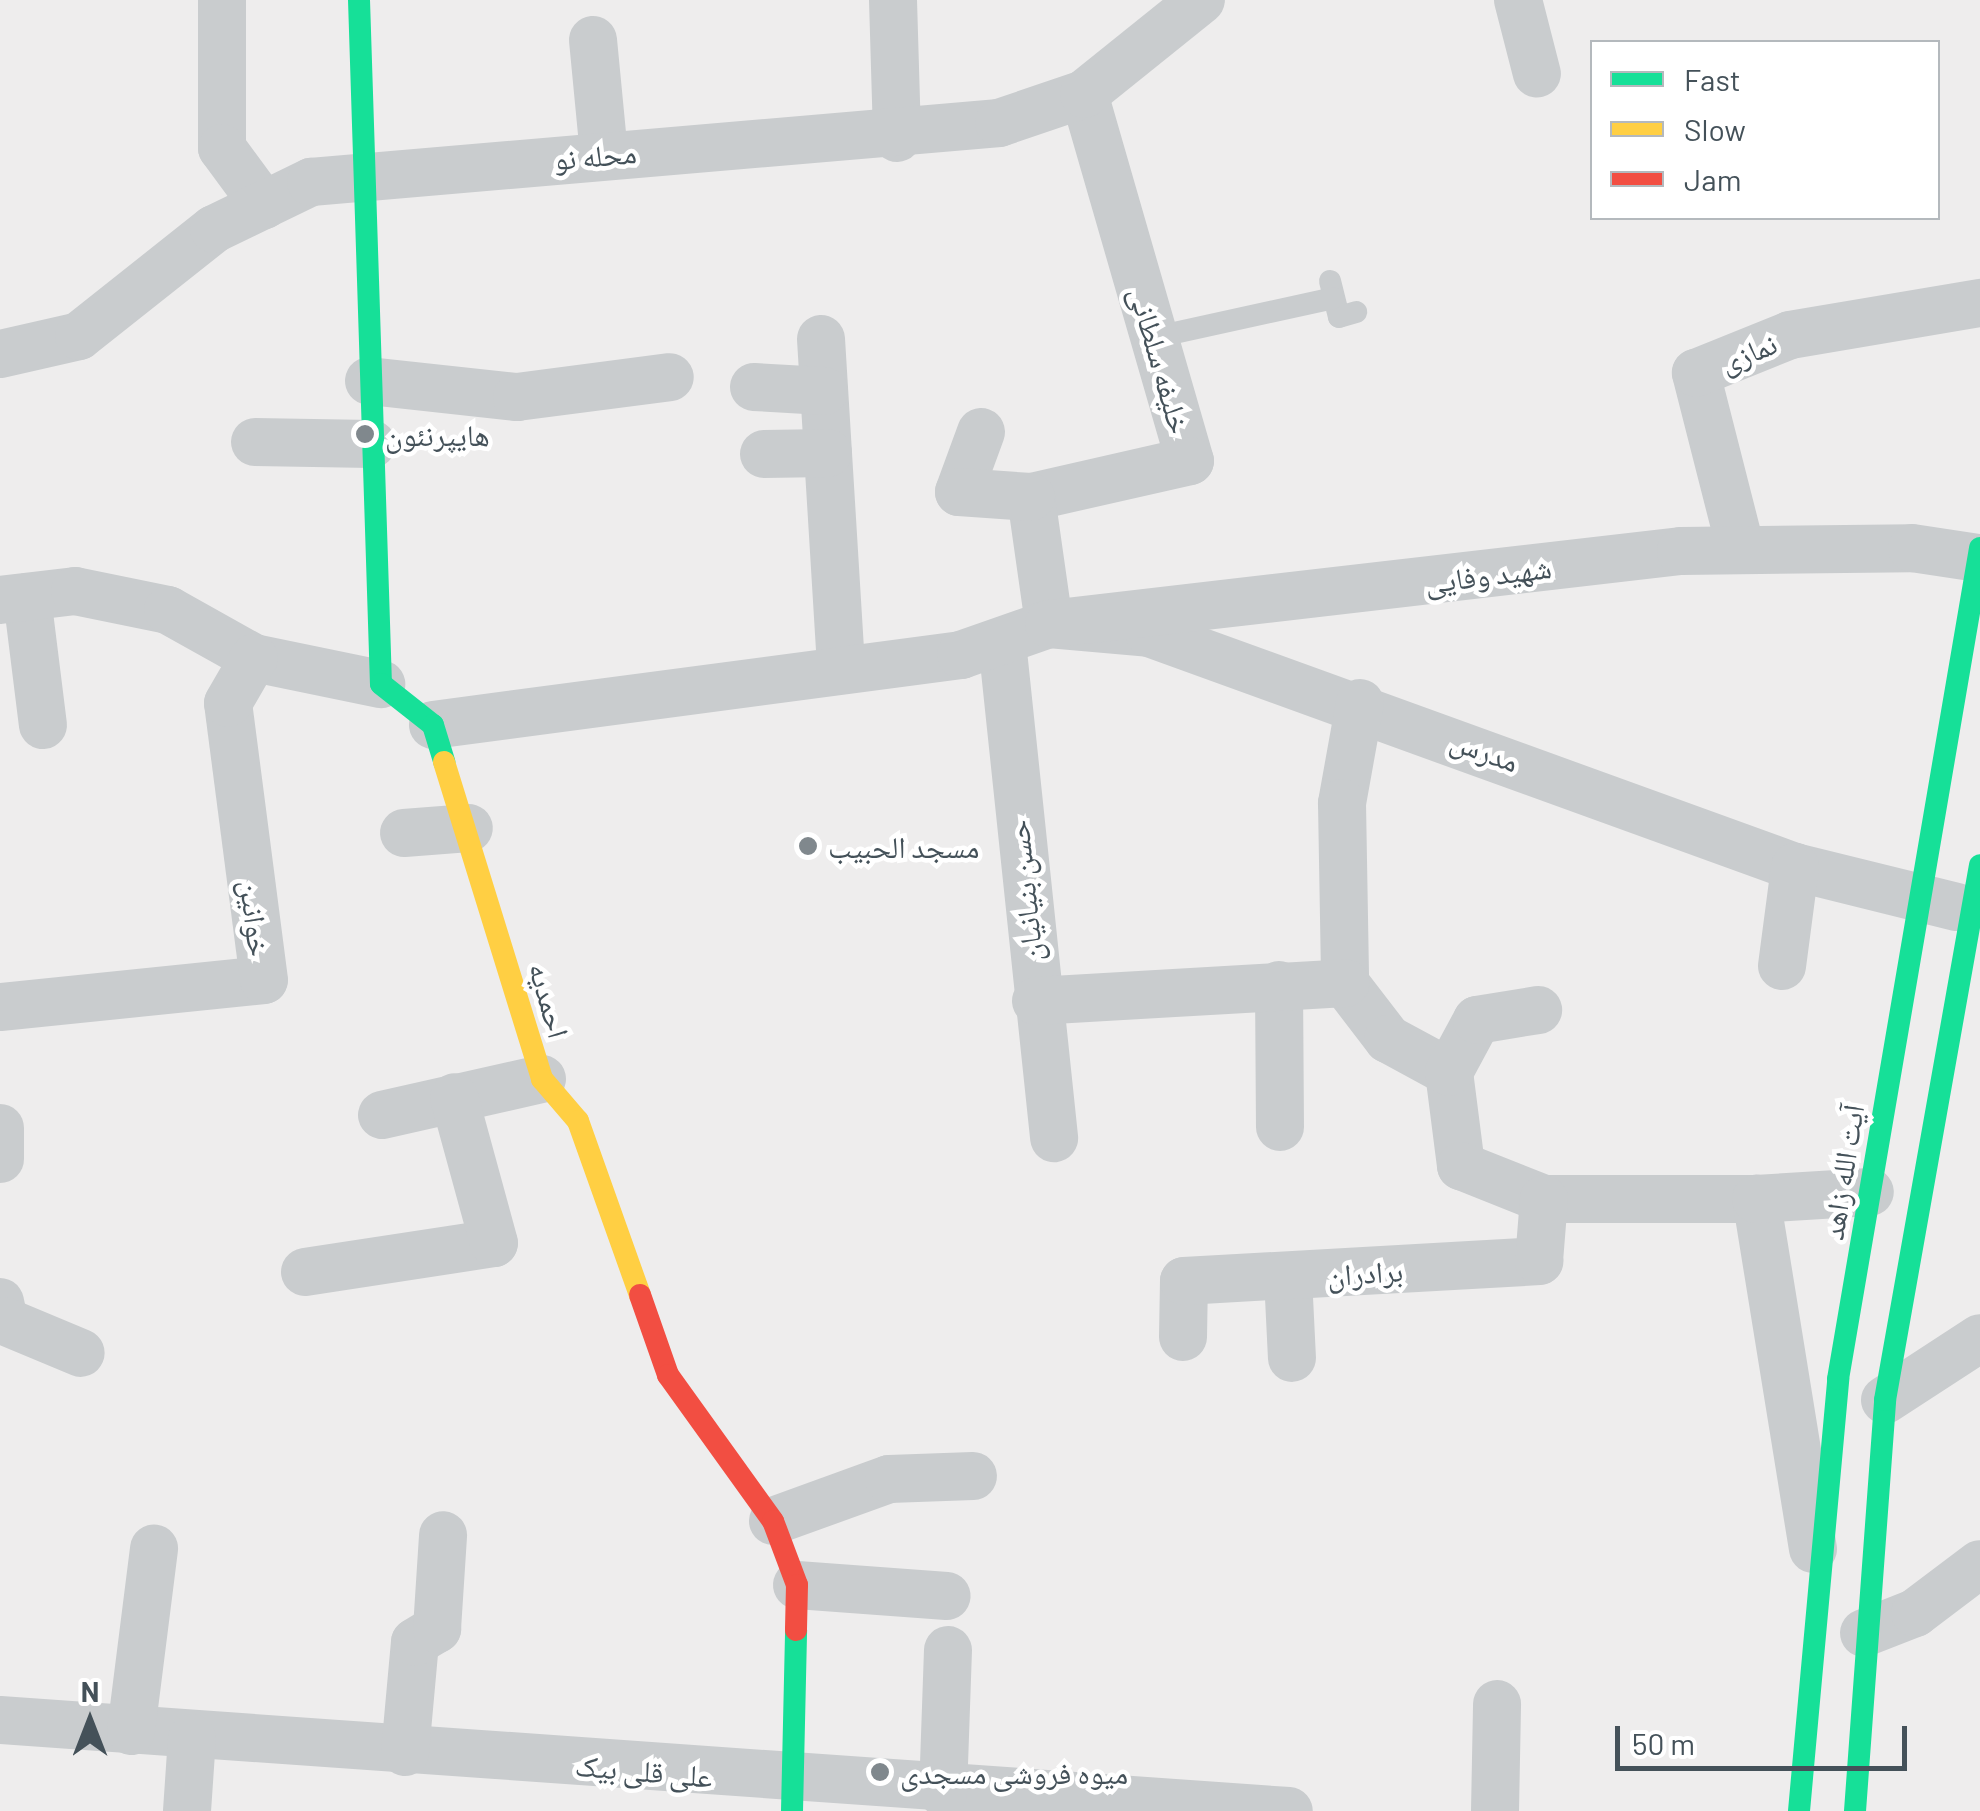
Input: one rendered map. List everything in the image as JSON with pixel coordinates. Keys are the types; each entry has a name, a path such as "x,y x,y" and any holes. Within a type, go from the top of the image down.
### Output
{"main road":[{"path":"360,0 358,175 381,684 433,726"},
{"name":"آیت الله زاهد","path":"1799,1811 1815,1562 1917,896 1979,553"},
{"name":"احمدیه","path":"433,726 469,828 542,1080 578,1121 668,1375 774,1521 797,1585 792,1796"},
{"path":"1855,1811 1864,1633 1885,1400 1976,911 1980,864"}],"street":[{"path":"222,0 222,148 264,205"},
{"path":"893,0 896,138"},
{"name":"محله نو","path":"0,354 79,336 214,228 311,182 604,154 896,138 999,123 1084,94 1199,0"},
{"path":"1518,0 1536,74"},
{"path":"593,40 604,154"},
{"name":"خلیفه سلطانی","path":"1030,497 1190,461 1084,94"},
{"name":"نمازی","path":"1741,550 1696,373 1790,335 1980,303"},
{"path":"821,339 841,669"},
{"path":"368,381 517,397 670,377"},
{"path":"754,387 824,391"},
{"path":"981,432 959,492 1030,497 1049,624"},
{"path":"256,442 372,444"},
{"path":"764,454 828,453"},
{"name":"شهید وفایی","path":"1002,642 1049,624 1741,550 1912,548 1979,553"},
{"path":"43,725 13,598 75,591 168,610 254,658 381,684"},
{"name":"مدرس","path":"1049,624 1149,633 1360,703 1796,867 1976,911"},
{"path":"433,726 841,669 1002,642"},
{"name":"حسن بنیانیان","path":"1002,642 1036,1001 1054,1138"},
{"name":"خوانین","path":"0,1007 264,980 228,703 254,658"},
{"path":"1360,703 1342,803 1345,983 1388,1039 1449,1072"},
{"path":"404,833 469,828"},
{"path":"1782,966 1796,867"},
{"path":"1036,1001 1345,983"},
{"path":"1280,985 1280,1127"},
{"path":"1538,1010 1477,1020 1449,1072 1461,1166 1544,1199 1756,1199 1870,1192"},
{"path":"382,1115 542,1080"},
{"path":"305,1272 494,1243 454,1097"},
{"path":"0,1128 0,1159"},
{"name":"برادران","path":"1183,1336 1184,1281 1539,1261 1544,1199"},
{"path":"1756,1199 1815,1562"},
{"path":"1288,1277 1292,1358"},
{"path":"1,1315 81,1353"},
{"path":"1885,1400 1980,1338"},
{"path":"774,1521 890,1479 974,1476"},
{"path":"406,1752 415,1642 437,1629 443,1535"},
{"path":"131,1732 154,1548"},
{"path":"1864,1633 1915,1613 1980,1564"},
{"path":"797,1585 947,1596"},
{"path":"943,1792 948,1650"},
{"path":"1494,1811 1496,1704"},
{"name":"علی قلی بیک","path":"0,1720 406,1752 792,1796 943,1792 1030,1804 1264,1810"},
{"path":"187,1811 192,1738"}],"lane":[{"path":"1156,337 1331,289 1340,317 1356,312"}],"traffic: fast":[{"path":"359,0 381,684 433,725 444,762"},
{"path":"1799,1811 1838,1379 1980,548"},
{"path":"1855,1811 1885,1400 1980,865"},
{"path":"792,1811 796,1630"}],"traffic: slow":[{"path":"444,762 542,1079 578,1121 640,1295"}],"traffic: jam":[{"path":"640,1295 668,1375 773,1521 797,1585 796,1630"}],"place":[{"name":"هایپرنئون","path":"365,434"},
{"name":"مسجد الحبیب","path":"808,846"},
{"name":"میوه فروشی مسجدی","path":"880,1772"}]}
